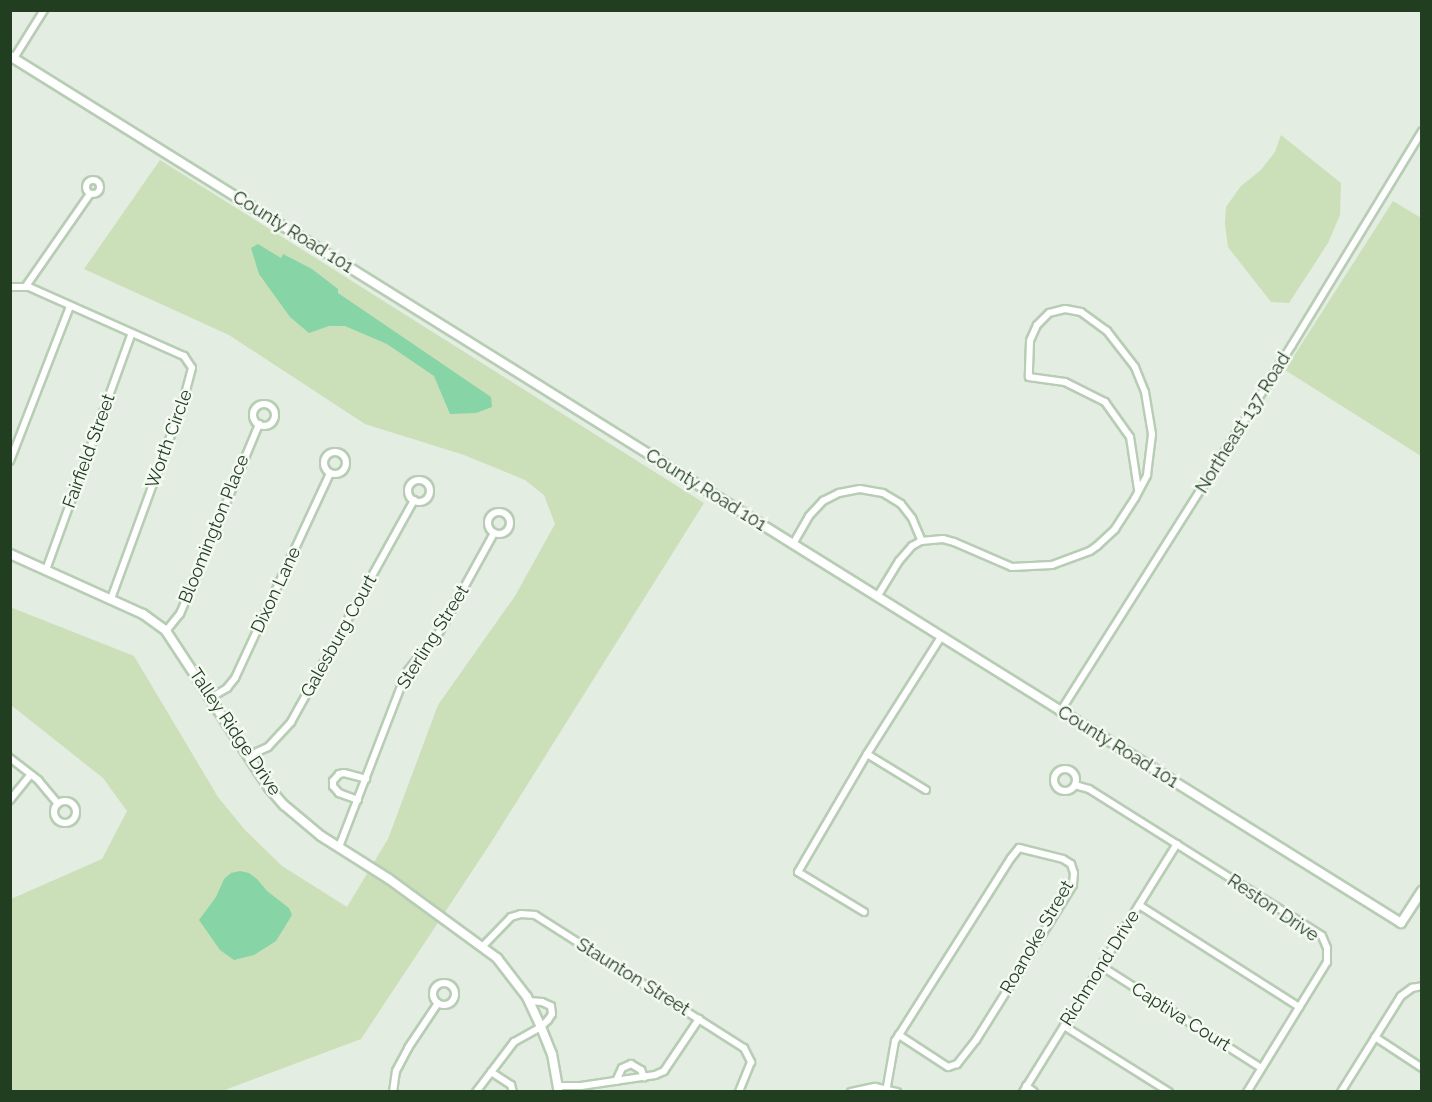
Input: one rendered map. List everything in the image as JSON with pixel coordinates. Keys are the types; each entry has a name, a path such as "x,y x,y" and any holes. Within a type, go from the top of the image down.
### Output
{"street":[{"path":"12,57 44,10"},
{"name":"County Road 101","path":"12,57 1401,923 1422,891"},
{"name":"Northeast 137 Road","path":"1060,712 1292,345 1422,131"},
{"path":"26,286 90,194"},
{"name":"Worth Circle","path":"10,286 26,286 184,356 190,362 191,376 111,600"},
{"path":"10,461 70,306"},
{"path":"877,597 899,561 912,546 922,541 943,539 954,542 1012,567 1052,565 1089,552 1115,529 1147,475 1152,435 1146,392 1135,368 1107,331 1081,312 1065,309 1049,313 1037,325 1030,341 1029,377 1065,382 1105,402 1130,437 1138,489"},
{"name":"Fairfield Street","path":"46,570 132,333"},
{"name":"Bloomington Place","path":"166,631 180,614 259,424"},
{"name":"Dixon Lane","path":"210,698 227,688 235,678 330,473"},
{"path":"793,544 809,516 823,501 839,493 860,489 883,493 901,504 912,518 922,541"},
{"name":"Galesburg Court","path":"248,756 268,747 291,722 414,500"},
{"name":"Sterling Street","path":"339,847 406,673 440,631 494,533"},
{"name":"Talley Ridge Drive","path":"10,554 143,614 166,631 269,788 284,805 305,824 483,946 516,980 529,1001 552,1054 559,1089"},
{"path":"864,912 798,872 867,754 941,637"},
{"path":"867,754 926,790"},
{"path":"10,758 31,774 58,804"},
{"path":"358,800 339,793 333,786 333,781 335,777 344,773 366,779"},
{"path":"10,800 31,774"},
{"name":"Reston Drive","path":"1075,785 1089,789 1322,936 1327,948 1327,962 1247,1092"},
{"name":"Richmond Drive","path":"1024,1089 1177,844"},
{"name":"Roanoke Street","path":"886,1090 892,1049 899,1035 1019,848 1063,859 1071,864 1074,873 1073,885 976,1040 957,1064 948,1067 899,1035"},
{"path":"1139,905 1299,1007"},
{"name":"Staunton Street","path":"483,946 511,917 521,914 535,915 744,1048 749,1055 749,1071 739,1092"},
{"name":"Captiva Court","path":"1101,966 1261,1068"},
{"path":"1341,1092 1401,996 1412,988 1422,986"},
{"name":"Talley Ridge Drive","path":"529,1001 542,1002 551,1006 552,1014 541,1027"},
{"path":"393,1092 396,1071 408,1048 438,1003"},
{"path":"559,1089 644,1077 664,1071 699,1019"},
{"path":"1064,1026 1169,1092"},
{"path":"488,1092 478,1089 514,1042 541,1027"},
{"path":"1374,1037 1422,1068"},
{"path":"616,1081 622,1068 631,1064 641,1070 644,1077"},
{"path":"490,1072 511,1085 513,1092"},
{"path":"606,1083 607,1092"},
{"path":"851,1092 859,1088 897,1092"},
{"path":"1024,1089 1034,1092"}],"shaded area":[{"path":"1281,135 1341,183 1340,215 1328,243 1289,303 1271,302 1228,247 1225,224 1226,207 1241,186 1261,170 1275,152"},
{"path":"160,160 704,503 492,841 361,1039 222,1091 11,1091 11,899 102,859 127,811 103,778 11,705 10,607 134,656 218,797 245,830 282,866 347,907 388,839 438,705 515,596 555,524 544,495 525,480 464,455 365,424 229,335 84,269"},
{"path":"1393,201 1421,218 1421,456 1285,370"},
{"path":"258,244 281,258 283,254 312,269 338,289 338,293 491,397 492,407 476,413 450,414 434,376 387,344 345,326 329,326 309,333 290,317 259,274 251,248"},
{"path":"240,871 249,873 257,879 267,891 289,908 292,915 276,941 254,955 234,960 220,950 199,920 216,897 224,879 231,873"}]}
